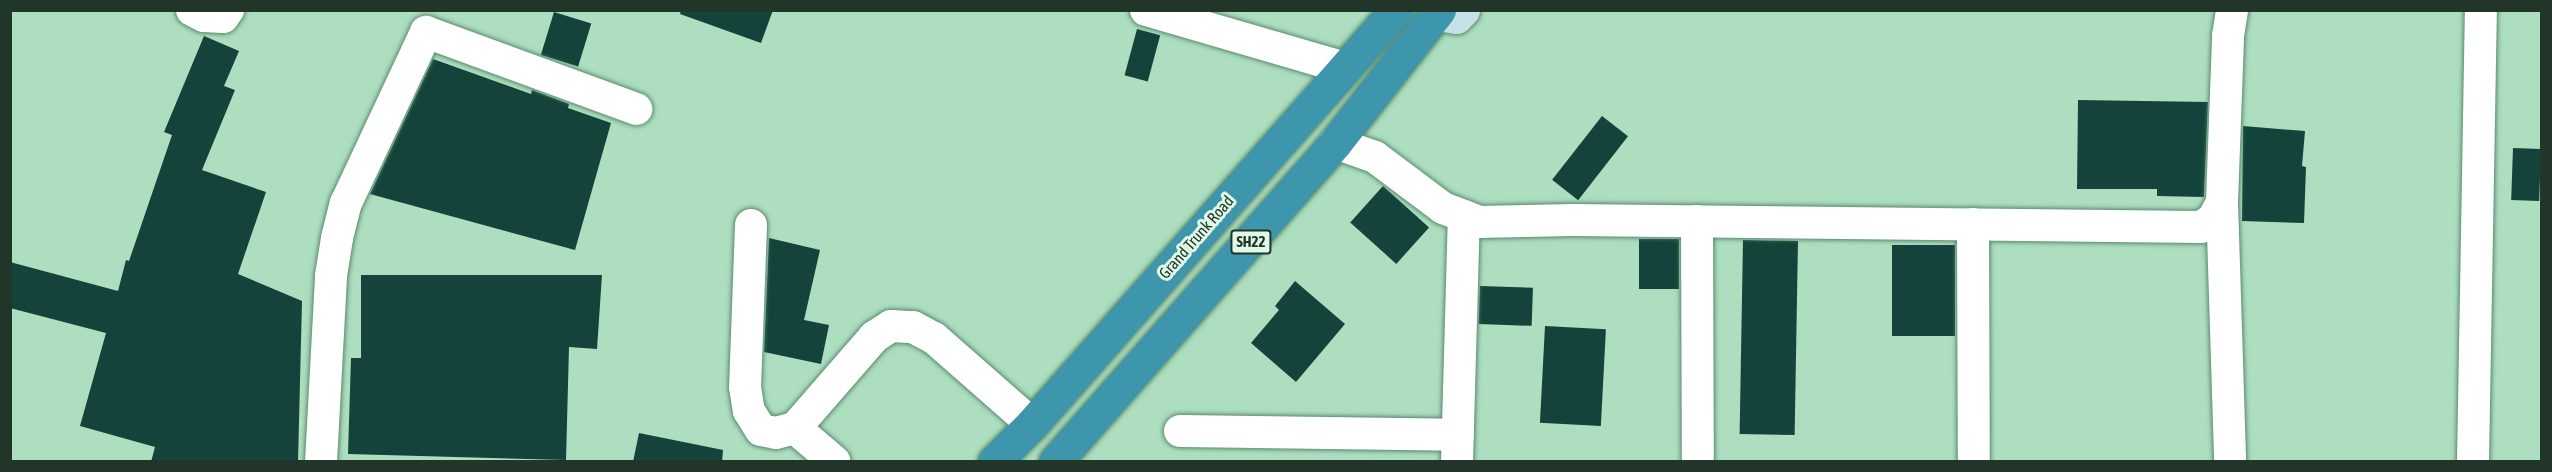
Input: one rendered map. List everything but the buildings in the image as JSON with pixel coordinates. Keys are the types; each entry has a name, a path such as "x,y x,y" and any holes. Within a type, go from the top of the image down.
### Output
{"highway":[{"name":"Grand Trunk Road","path":"994,462 1032,424 1396,10"},
{"name":"SH22","path":"1055,462 1335,143 1446,12"}],"street":[{"path":"192,10 204,16 223,16 228,10"},
{"path":"1146,10 1346,68"},
{"path":"2230,462 2222,202 2228,36 2232,10"},
{"path":"2473,462 2481,10"},
{"path":"321,462 331,276 337,238 346,203 426,32 636,109"},
{"path":"1335,143 1375,157 1443,208 1479,222 1697,221 2201,227 2213,219 2222,202"},
{"path":"1180,431 1457,448 1464,216"},
{"path":"1697,221 1698,462"},
{"path":"1973,224 1974,462"},
{"path":"751,225 745,387 749,411 761,430 776,433 795,428 873,338 891,326 913,327 934,338 1032,424"},
{"path":"795,428 835,462"}]}
